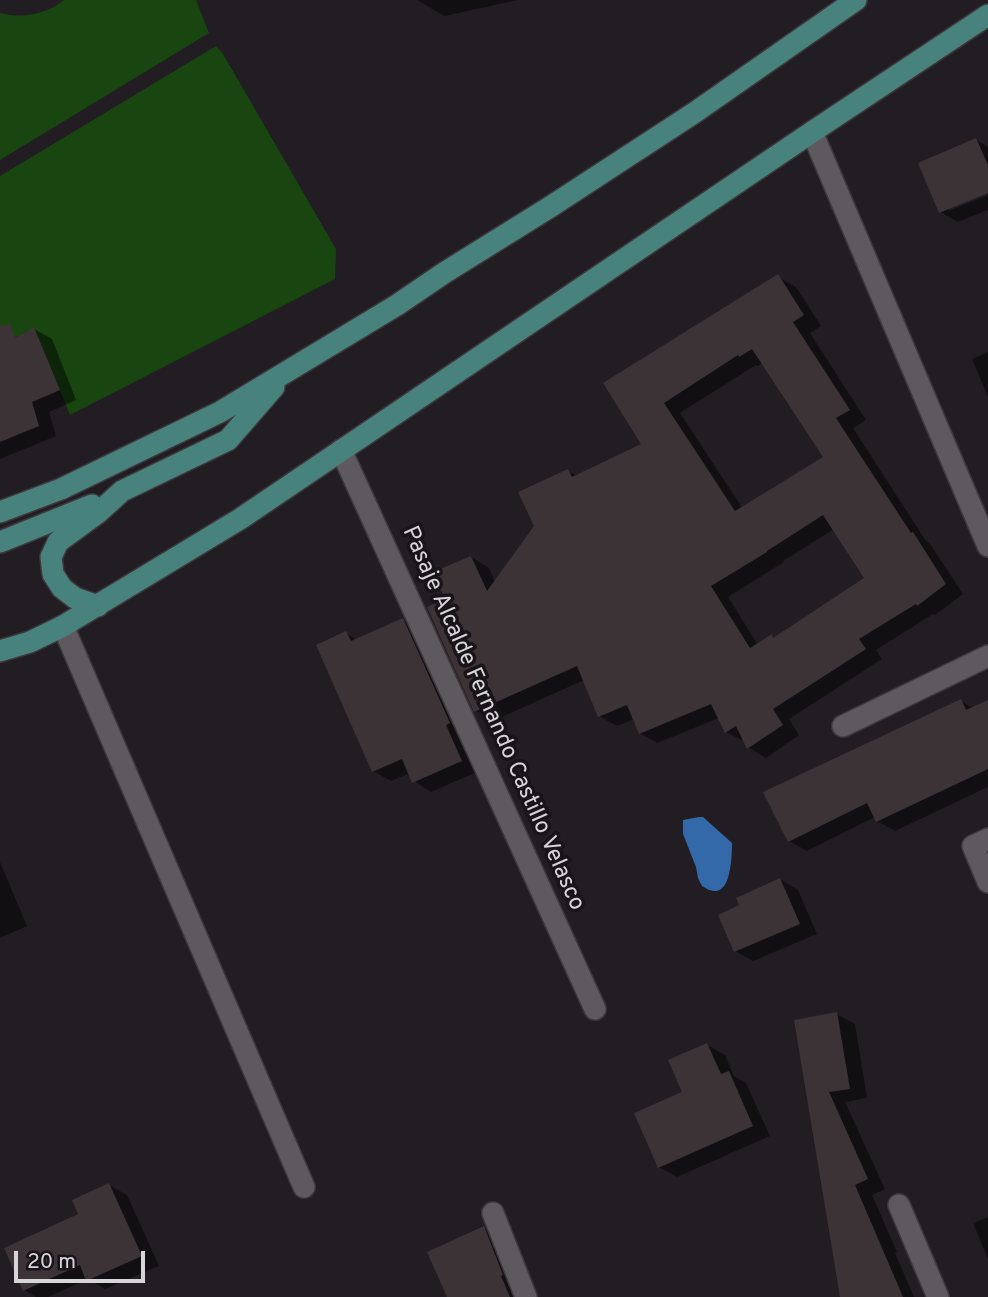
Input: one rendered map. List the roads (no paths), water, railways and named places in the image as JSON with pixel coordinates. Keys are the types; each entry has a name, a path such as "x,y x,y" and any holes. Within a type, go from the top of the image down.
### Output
{"main road":[{"path":"0,512 61,489 220,412 287,372 583,186 694,113 856,0"},
{"path":"0,651 30,642 63,626 240,519 988,15"},
{"path":"0,542 68,516 228,440 287,372"},
{"path":"98,606 75,598 61,589 53,574 51,557 58,542 122,491"}],"street":[{"path":"812,132 988,546"},
{"name":"Pasaje Alcalde Fernando Castillo Velasco","path":"341,450 595,1009"},
{"path":"63,626 304,1187"},
{"path":"843,726 988,656"},
{"path":"988,839 973,846 988,882"},
{"path":"899,1205 939,1297"},
{"path":"494,1213 526,1297"}],"water":[{"path":"703,817 732,843 729,875 724,886 718,891 702,886 683,834 683,820"}]}
